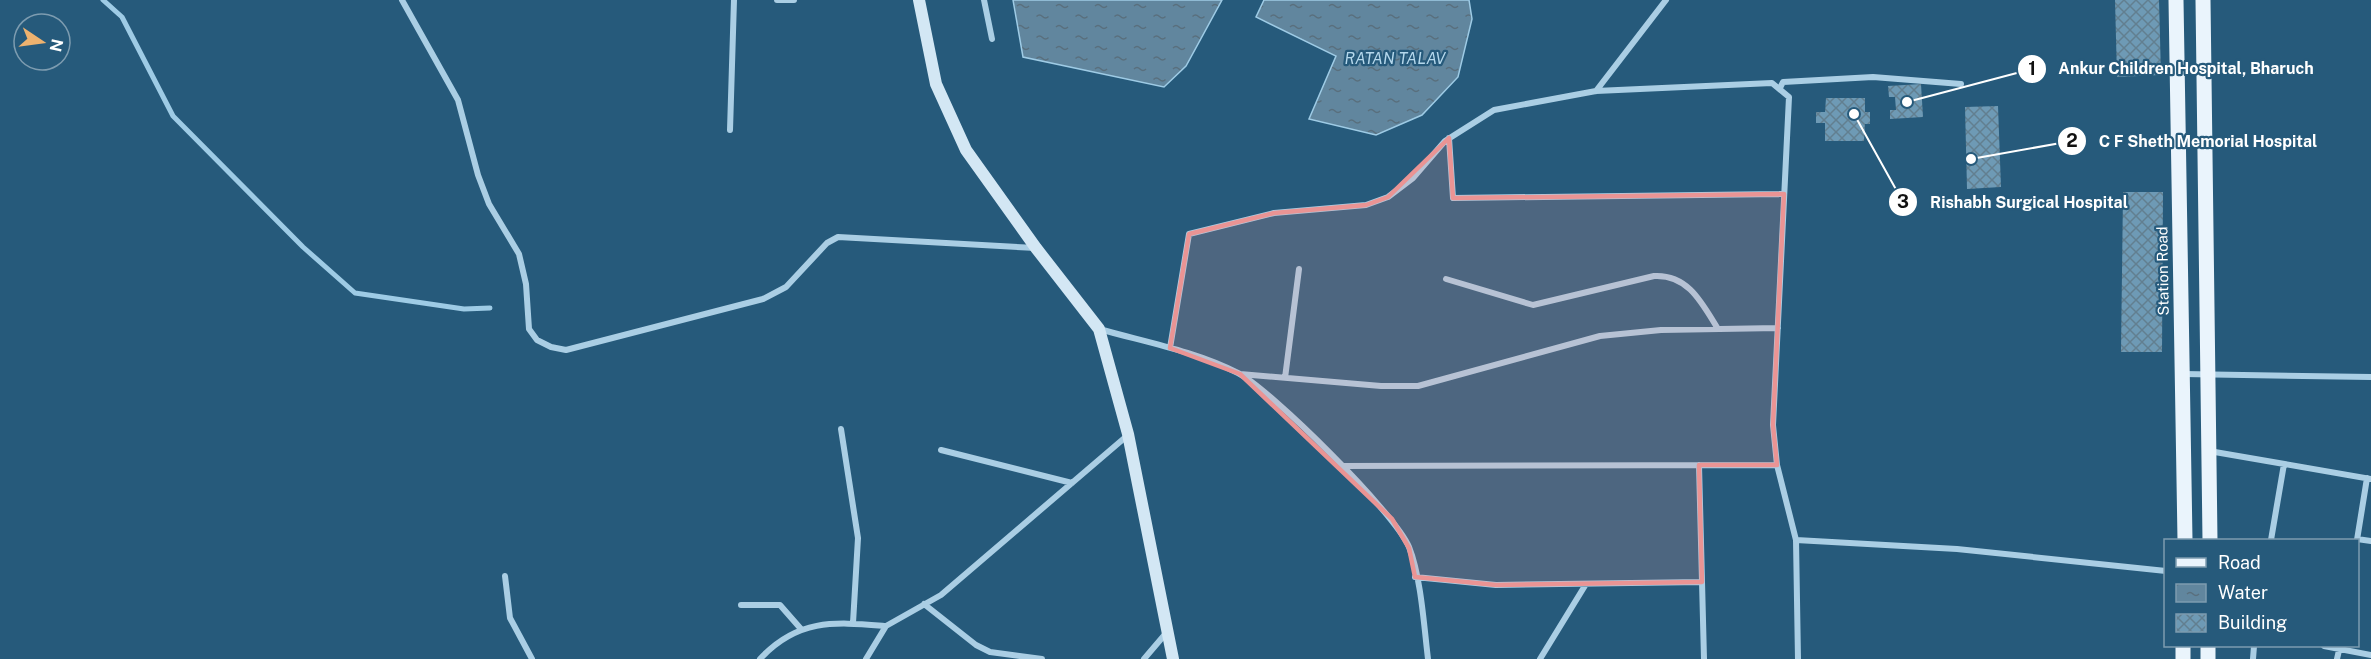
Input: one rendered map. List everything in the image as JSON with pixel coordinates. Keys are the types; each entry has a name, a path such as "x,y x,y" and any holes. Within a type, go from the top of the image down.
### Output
{"main road":[{"name":"Station Road","path":"2176,0 2185,539"},
{"path":"2203,0 2210,539"}],"street":[{"path":"402,0 458,100 478,175 489,204 519,254 526,284 529,329 537,340 551,347 566,350 763,299 786,287 827,243 838,237 1036,248"},
{"path":"730,130 734,0"},
{"path":"777,0 794,0"},
{"path":"919,0 936,84 966,150 1036,248 1099,329 1128,434 1175,658"},
{"path":"984,0 992,39"},
{"path":"1596,91 1666,0"},
{"path":"1780,88 1783,82 1873,76 1961,84"},
{"path":"1170,348 1189,234 1274,213 1366,205 1388,197 1413,178 1449,138 1494,110 1596,91 1772,83 1789,97 1773,424 1776,465 1796,540 1798,659"},
{"path":"1449,138 1453,198 1784,194"},
{"path":"1285,378 1299,268"},
{"path":"1446,279 1533,305 1653,276 1668,275 1683,283 1702,302 1718,329"},
{"path":"1099,329 1170,348 1240,374 1381,386 1418,386 1600,336 1661,330 1778,328"},
{"path":"1240,374 1262,390 1392,519 1409,548 1428,659"},
{"path":"2182,374 2371,377"},
{"path":"841,429 858,538 853,623"},
{"path":"866,659 886,626 941,595 1128,434"},
{"path":"941,450 1071,483"},
{"path":"2209,452 2369,478 2357,539"},
{"path":"2271,539 2284,464"},
{"path":"1340,465 1776,465"},
{"path":"1699,465 1704,659"},
{"path":"1796,540 1958,549 2164,571"},
{"path":"505,576 510,618 532,659"},
{"path":"1415,577 1496,585 1702,582"},
{"path":"1540,659 1586,584"},
{"path":"741,605 780,604 801,629"},
{"path":"924,604 976,645 990,652 1042,659"},
{"path":"760,659 801,629 822,623 886,626"},
{"path":"1144,659 1168,631"},
{"path":"2337,659 2339,647 2371,655"}],"highlighted area":[{"path":"1449,138 1453,198 1784,194 1773,425 1777,465 1699,465 1702,582 1496,585 1415,577 1409,548 1392,519 1240,374 1170,348 1189,234 1274,213 1366,205 1388,197"}],"water":[{"path":"1013,0 1222,0 1186,66 1164,87 1023,57"},
{"name":"RATAN TALAV","path":"1264,0 1469,0 1472,19 1458,77 1422,115 1376,135 1309,119 1336,56 1256,17"}],"building":[{"path":"2115,0 2159,0 2161,75 2117,77"},
{"path":"1921,84 1923,117 1890,119 1890,110 1896,110 1895,97 1889,97 1888,86"},
{"path":"1826,98 1865,98 1865,112 1870,112 1870,124 1865,124 1864,141 1825,141 1825,123 1816,123 1816,112 1825,112"},
{"path":"1998,106 2001,187 1967,189 1965,107"},
{"path":"2123,192 2163,192 2162,352 2121,352"}],"waterway":[{"path":"103,0 122,17 173,116 303,247 355,293 464,309 490,308"}],"place":[{"name":"Ankur Children Hospital, Bharuch","path":"1907,102"},
{"name":"Rishabh Surgical Hospital","path":"1854,114"},
{"name":"C F Sheth Memorial Hospital","path":"1971,159"}]}
